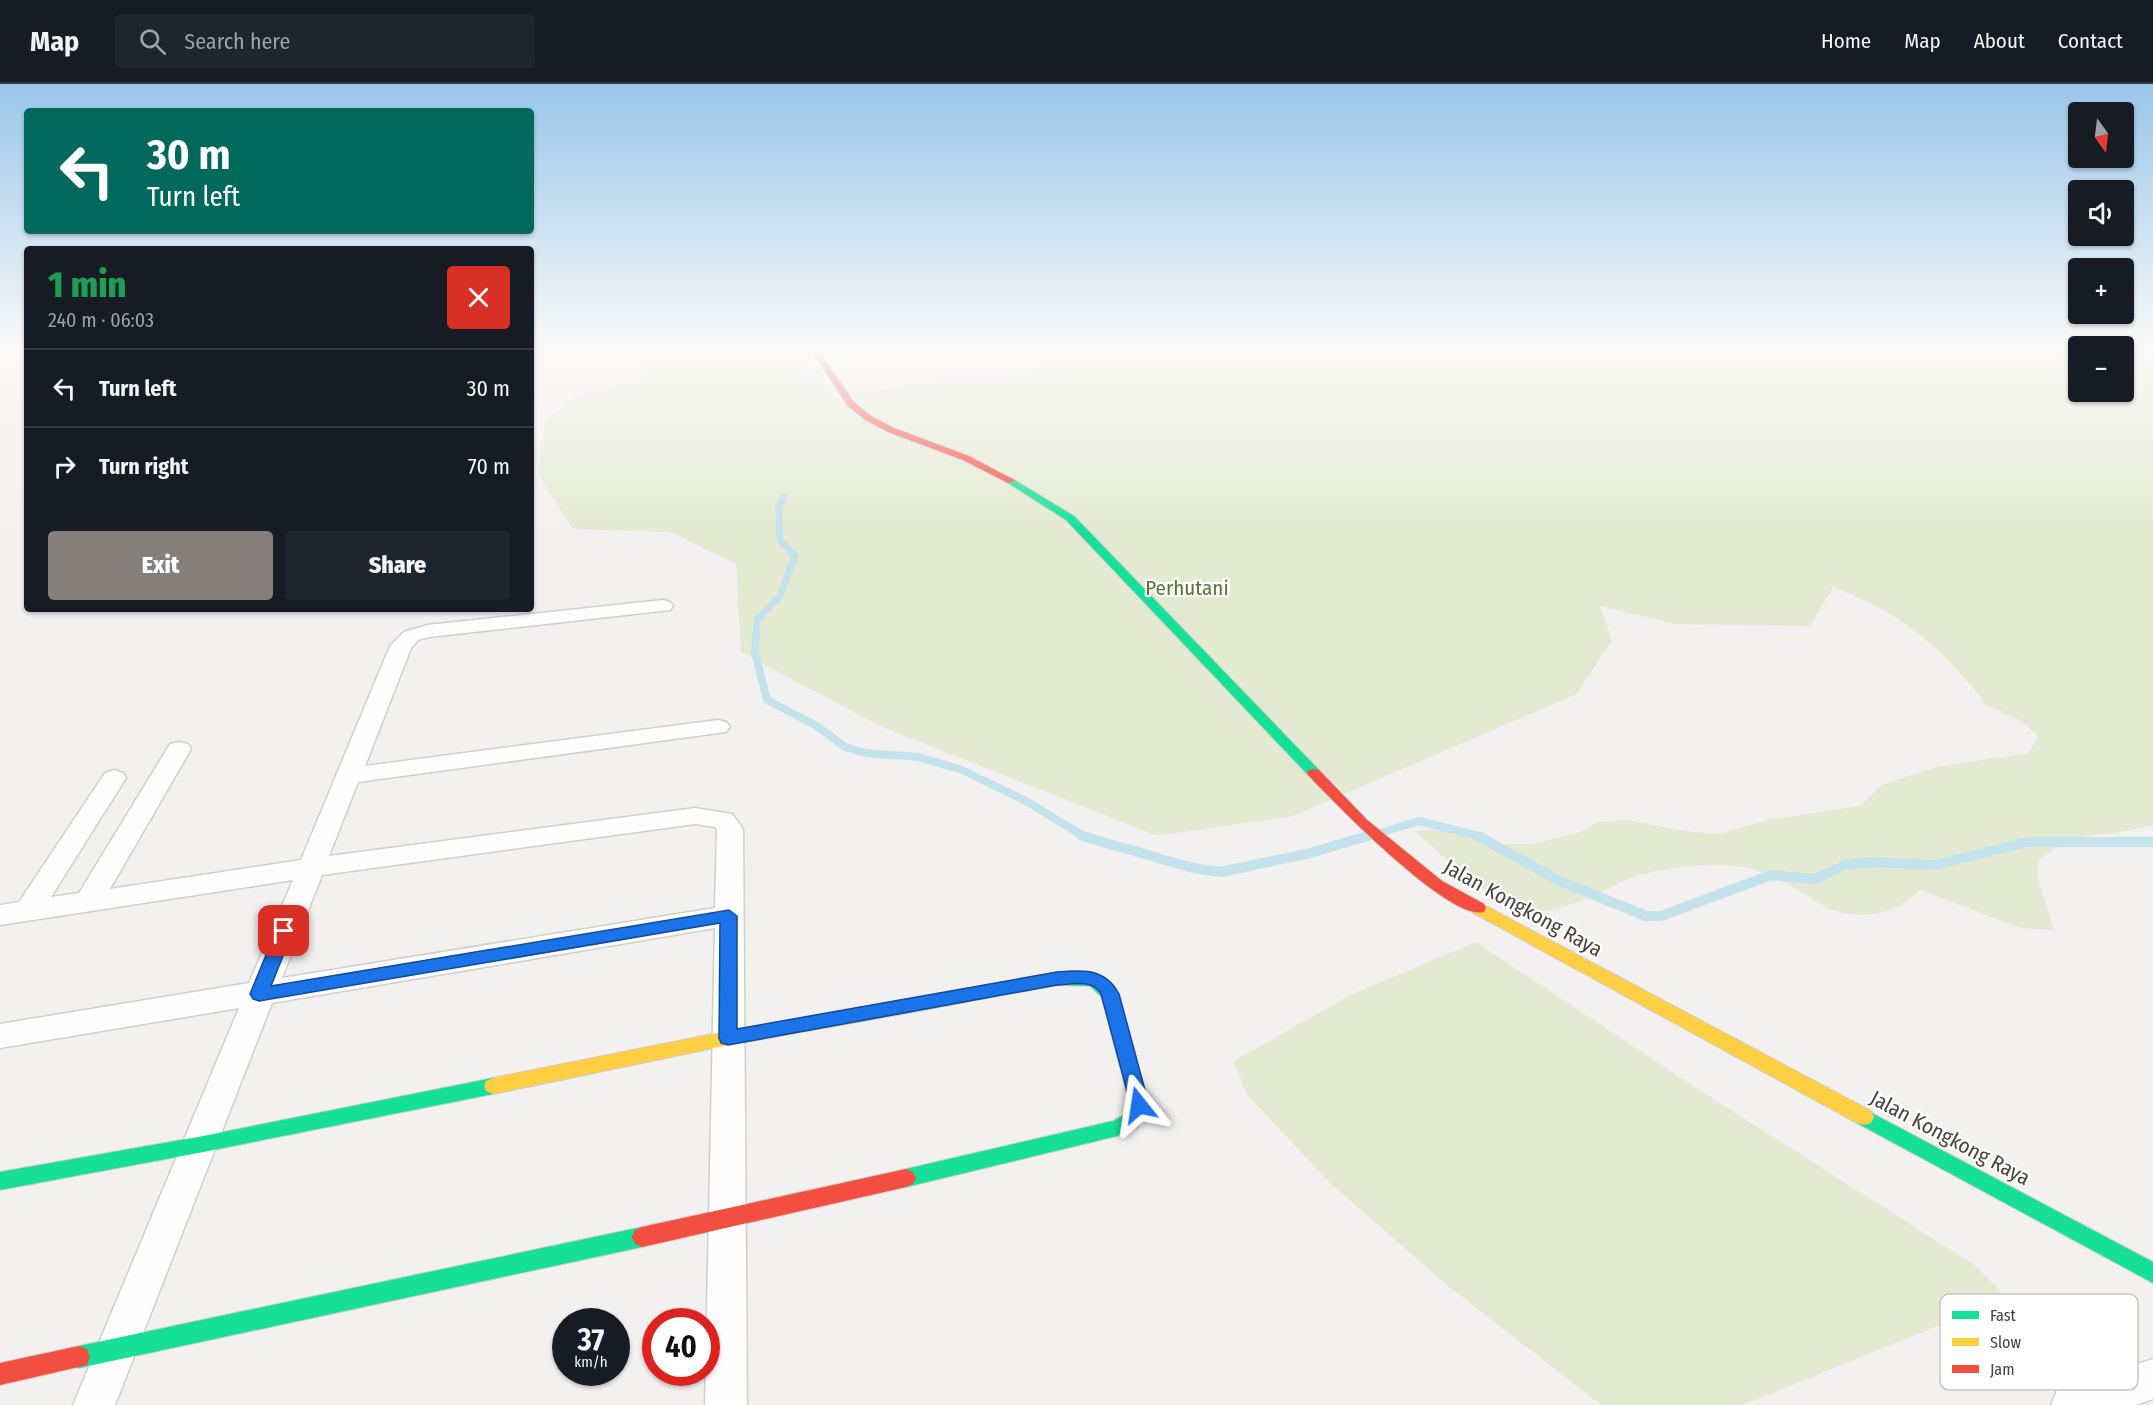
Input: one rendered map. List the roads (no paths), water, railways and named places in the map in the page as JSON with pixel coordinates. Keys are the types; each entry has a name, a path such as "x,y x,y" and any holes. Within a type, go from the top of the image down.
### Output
{"street":[{"name":"Jalan Kongkong Raya","path":"860,410 874,421 952,452 1012,481 1070,518 1362,823 1436,885 1493,918 2133,1260 2153,1273"},
{"path":"94,1405 401,646 411,636 427,630 663,606"},
{"path":"348,776 718,727"},
{"path":"88,902 179,749"},
{"path":"14,913 114,778"},
{"path":"14,913 310,868 695,816 710,816 723,820 730,829 726,1405"},
{"path":"0,1036 729,916"},
{"path":"0,1181 198,1145 728,1038 1057,979 1080,977 1096,980 1106,985 1139,1105 1136,1116 1128,1126 727,1219 0,1374"},
{"path":"2138,1384 2153,1379"},
{"path":"2072,1405 2119,1390"}],"waterway":[{"path":"756,637 757,620 780,596 795,556 780,540 779,506 784,497"},
{"path":"756,635 755,653 767,700 817,726 845,747 866,753 918,757 962,770 1026,801 1085,837"},
{"path":"1383,832 1419,821 1483,837"},
{"path":"1085,837 1193,868 1221,872 1306,854 1368,836 1363,837"},
{"path":"1478,836 1560,881 1646,916 1661,916 1771,875 1815,879 1845,865 1873,862 1935,865 2028,842 2153,842"}],"park label":[{"name":"Perhutani","path":"1187,588"}]}
